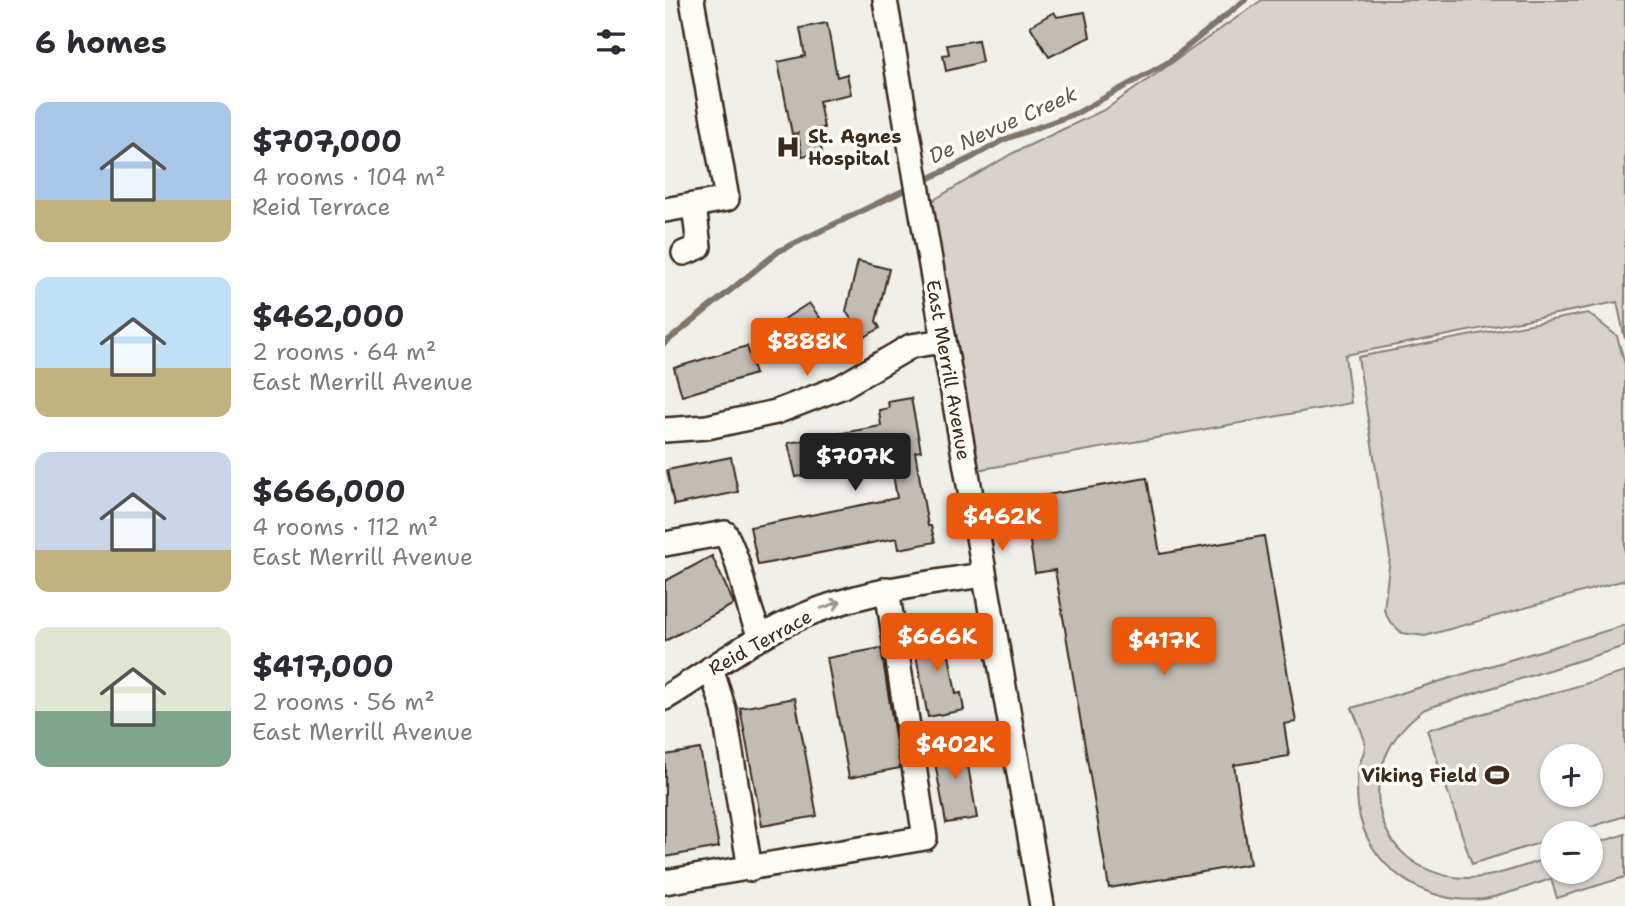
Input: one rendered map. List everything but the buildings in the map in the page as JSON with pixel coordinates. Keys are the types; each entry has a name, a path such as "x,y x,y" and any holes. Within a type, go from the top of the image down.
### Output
{"street":[{"path":"665,210 727,199 691,0"},
{"name":"East Merrill Avenue","path":"885,0 1042,906"},
{"path":"684,253 699,247 694,205"},
{"path":"665,430 707,427 776,412 849,383 911,346 943,341"},
{"path":"665,544 725,533 737,555 752,619 761,637"},
{"name":"Reid Terrace","path":"665,698 761,637 824,607 887,589 983,575"},
{"path":"665,882 925,838 887,589"},
{"path":"712,668 724,709 750,869"}],"shaded area":[{"path":"1262,0 1625,0 1625,339 1617,302 1345,355 1351,403 966,472 922,207 1013,153 1106,109"},
{"path":"1588,313 1617,336 1625,364 1625,580 1425,636 1402,633 1390,622 1384,610 1390,557 1358,357"},
{"path":"1625,625 1625,646 1425,709 1402,729 1387,754 1379,780 1379,806 1387,830 1402,852 1424,868 1466,878 1491,875 1540,861 1540,883 1510,893 1484,899 1462,900 1441,896 1402,878 1386,864 1373,848 1363,828 1358,807 1357,775 1365,744 1352,708"},
{"name":"Viking Field","path":"1625,672 1625,816 1603,823 1540,821 1540,843 1472,864 1427,730"},
{"path":"1625,834 1625,877 1603,884 1603,841"},
{"path":"1553,884 1602,884 1557,898"}],"waterway":[{"name":"De Nevue Creek","path":"665,343 779,251 1003,140 1077,113 1167,63 1245,0"}],"place":[{"name":"St. Agnes Hospital","path":"788,147"},
{"name":"Viking Field","path":"1497,775"}]}
